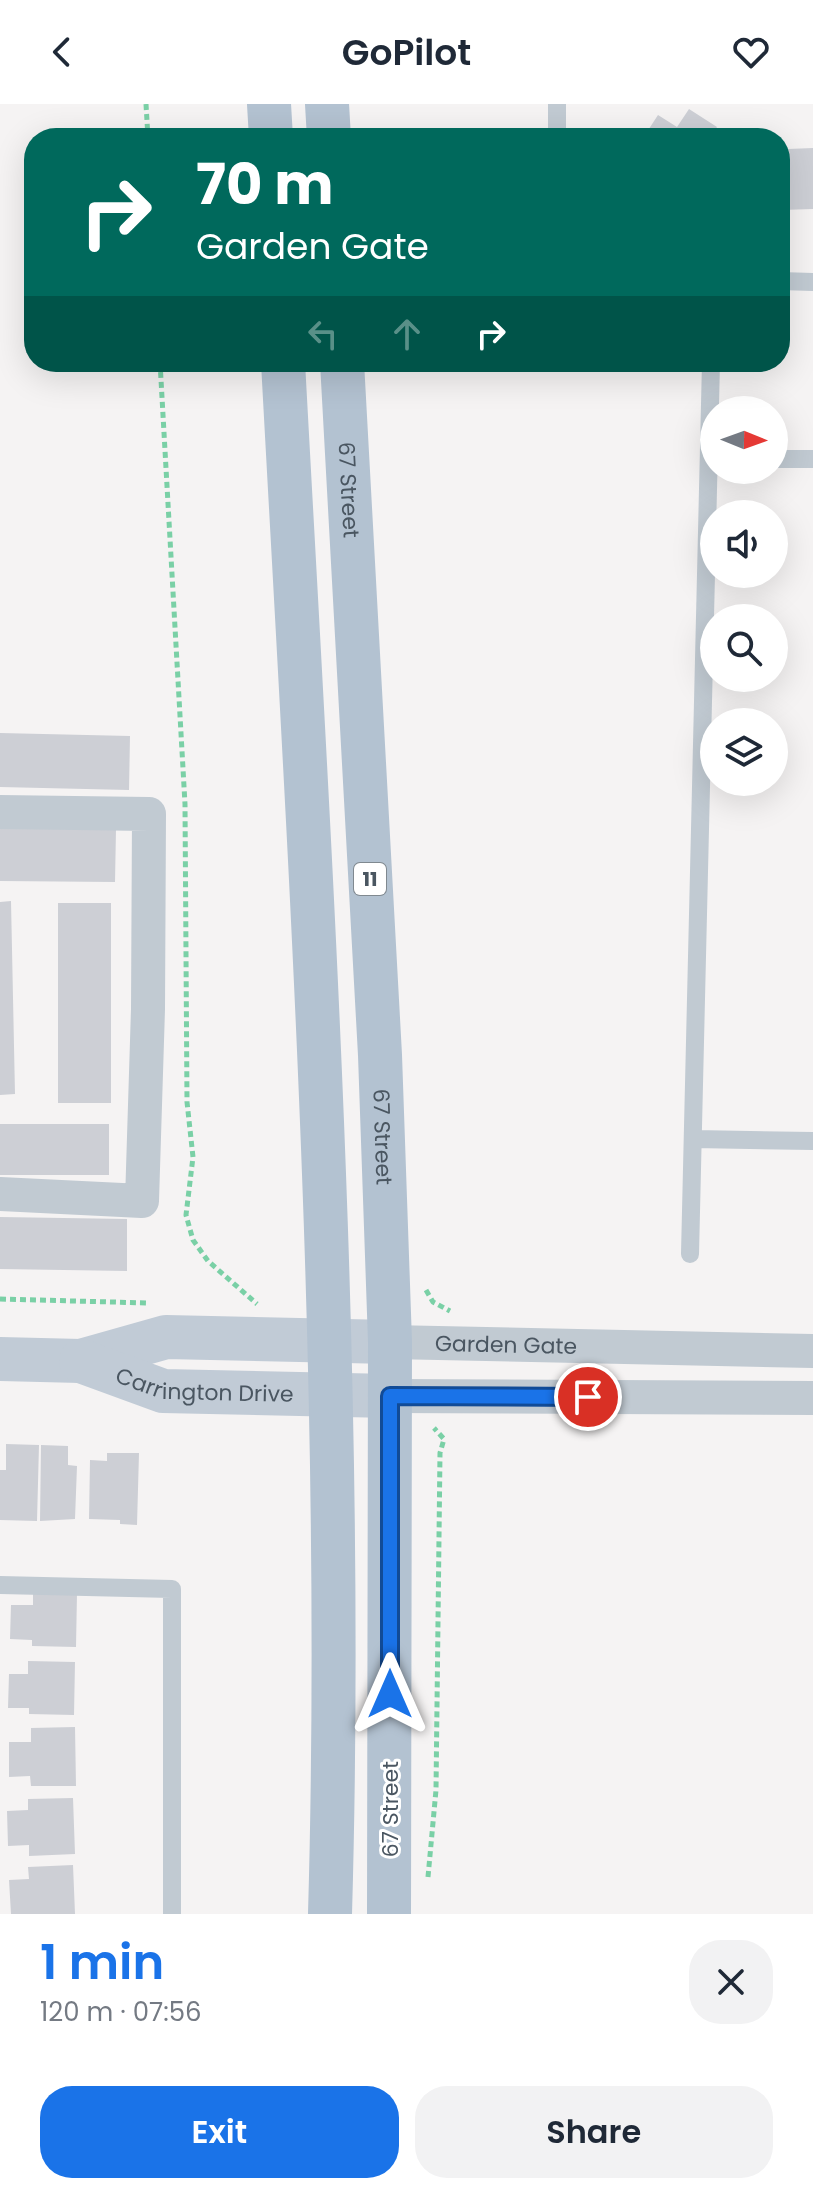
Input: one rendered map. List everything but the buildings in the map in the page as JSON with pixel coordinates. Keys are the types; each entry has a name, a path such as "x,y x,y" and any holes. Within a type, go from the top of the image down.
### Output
{"main road":[{"path":"269,104 270,128"},
{"path":"327,104 328,128"},
{"path":"284,372 321,1056 330,1341 334,1614 330,1914"},
{"name":"67 Street","path":"343,372 380,1055 390,1342 389,1914"}],"street":[{"path":"0,812 149,814 149,859 142,1201 0,1194"},
{"name":"Carrington Drive","path":"0,1359 81,1361 166,1337 390,1342"},
{"name":"Garden Gate","path":"390,1342 813,1351"},
{"name":"Carrington Drive","path":"81,1361 163,1391 390,1396"},
{"path":"390,1396 813,1398"}],"lane":[{"path":"557,104 557,128"},
{"path":"790,281 813,282"},
{"path":"711,372 711,396"},
{"path":"788,459 813,459"},
{"path":"690,1254 710,484"},
{"path":"694,1139 813,1141"},
{"path":"0,1585 172,1589 172,1914"}],"path":[{"path":"146,104 147,128"},
{"path":"161,372 185,804 187,1102 193,1157 186,1215 193,1240 208,1261 258,1305 243,1304"},
{"path":"425,1283 433,1302 448,1311 464,1311"},
{"path":"0,1299 152,1303"},
{"path":"426,1310 433,1302"},
{"path":"427,1883 436,1790 440,1453 444,1439 439,1435"}],"route":[{"path":"390,1694 390,1396 588,1397"}]}
